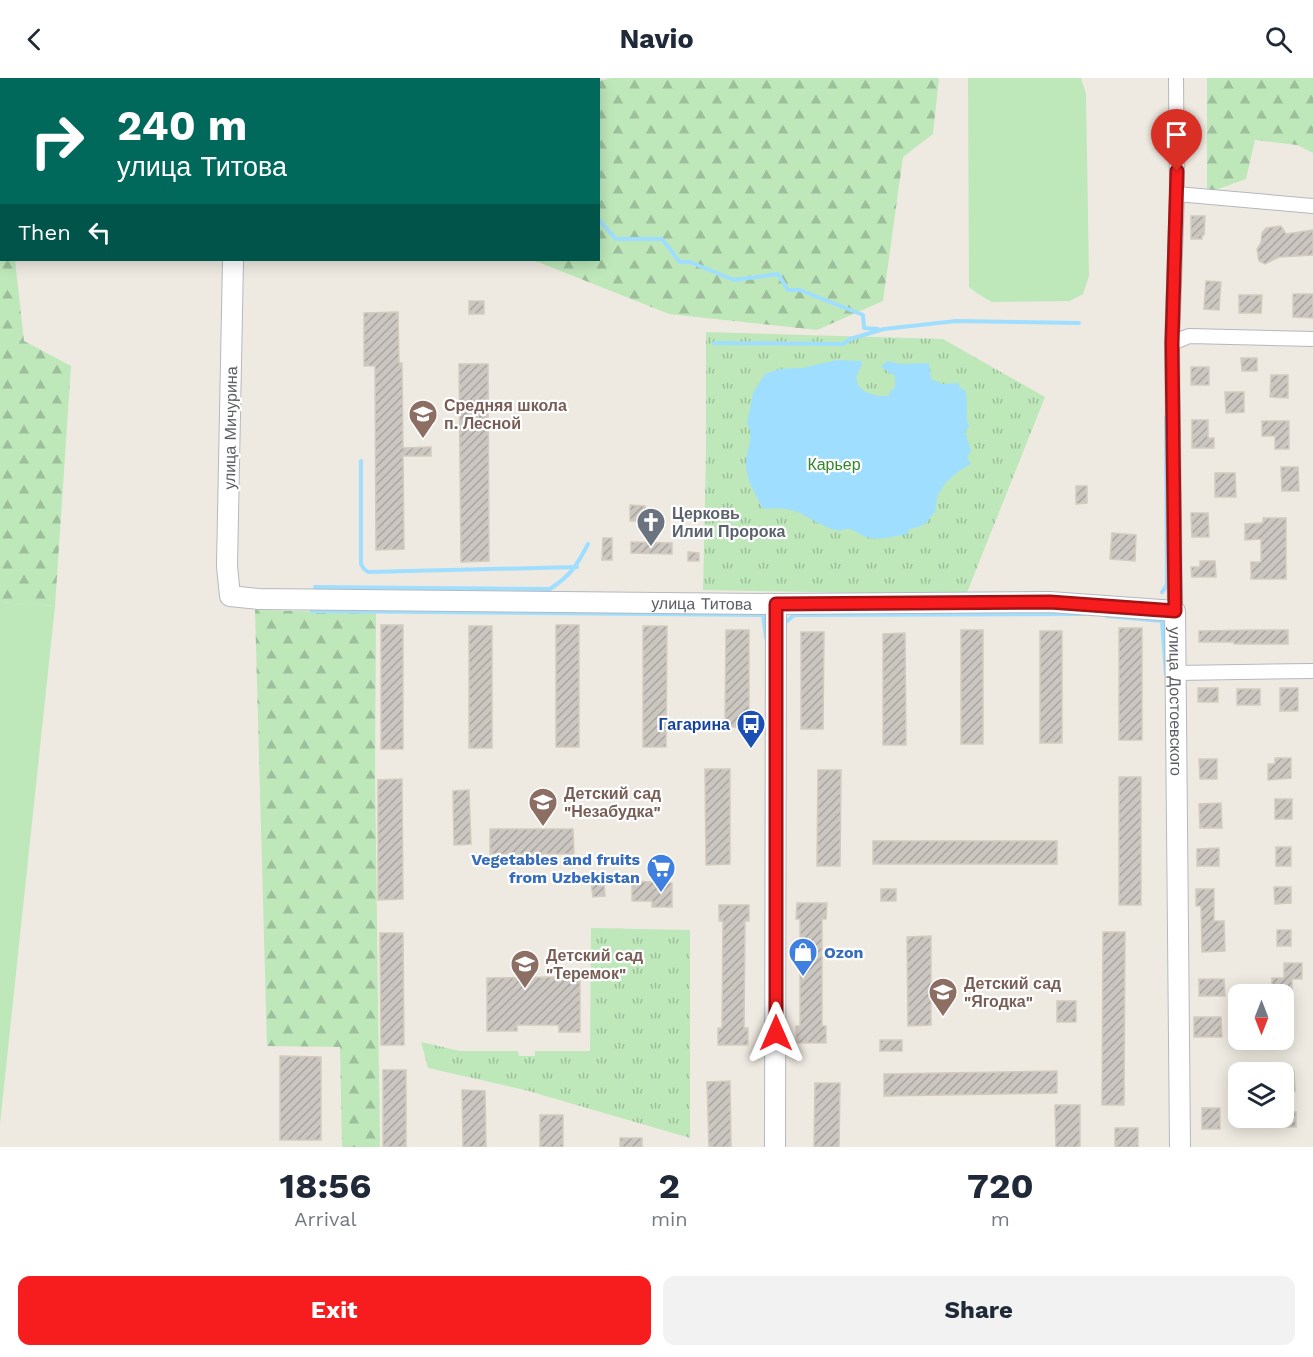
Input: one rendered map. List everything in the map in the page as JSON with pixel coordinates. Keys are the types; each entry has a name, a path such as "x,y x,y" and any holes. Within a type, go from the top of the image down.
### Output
{"street":[{"name":"улица Достоевского","path":"1176,78 1177,194 1172,343 1180,1147"},
{"path":"1177,194 1313,206"},
{"name":"улица Мичурина","path":"230,596 227,566 232,261"},
{"path":"1172,343 1189,336 1313,339"},
{"name":"улица Титова","path":"230,596 259,599 776,604 1050,602 1175,611"},
{"path":"775,1147 776,604"},
{"path":"1175,673 1313,671"}],"green space":[{"path":"612,78 939,78 933,134 903,157 883,301 817,330 669,314 536,261 600,261 600,81"},
{"path":"968,78 1081,78 1086,94 1089,276 1083,294 1070,301 992,302 969,287"},
{"path":"1207,78 1313,78 1313,153 1297,145 1255,140 1246,179 1207,193"},
{"path":"0,261 15,261 24,341 71,366 55,606 0,602"},
{"name":"Карьер","path":"706,332 943,339 1045,397 966,595 703,590"},
{"path":"0,602 55,606 0,1124"},
{"path":"255,610 376,613 375,774 380,1147 342,1147 340,1047 267,1046"},
{"path":"591,928 690,930 690,1138 525,1090 428,1068 421,1042 460,1051 518,1051 519,1056 535,1056 535,1051 590,1051"}],"water":[{"path":"837,360 861,361 862,365 856,379 861,389 873,395 887,396 895,387 895,376 881,367 887,361 901,364 929,363 931,379 942,384 958,383 960,388 965,390 969,427 965,432 971,451 967,458 971,464 946,482 937,498 935,513 919,527 909,529 908,534 872,538 850,529 835,530 793,511 763,509 750,482 746,470 750,438 747,423 753,393 765,374 780,369 802,368"}],"building":[{"path":"1191,216 1205,216 1202,239 1191,239"},
{"path":"1281,226 1286,234 1313,230 1313,255 1279,257 1265,264 1259,261 1257,249 1261,243 1262,233 1266,228"},
{"path":"1206,281 1221,282 1219,310 1204,309"},
{"path":"1293,294 1313,294 1313,318 1293,317"},
{"path":"1239,295 1262,295 1261,313 1239,313"},
{"path":"469,301 484,301 484,314 469,314"},
{"path":"398,312 399,363 402,363 403,448 431,447 431,456 403,456 404,549 376,550 375,366 364,366 364,313"},
{"path":"1241,358 1257,358 1257,371 1242,371"},
{"path":"459,364 488,364 489,561 461,562"},
{"path":"1191,367 1209,367 1209,385 1191,385"},
{"path":"1271,375 1288,375 1288,398 1270,397"},
{"path":"1225,392 1244,392 1244,412 1226,413"},
{"path":"1192,420 1208,420 1208,438 1214,438 1214,448 1192,448"},
{"path":"1262,421 1289,421 1289,449 1275,449 1275,436 1262,436"},
{"path":"1281,467 1298,467 1299,491 1282,491"},
{"path":"1215,473 1235,473 1236,497 1215,497"},
{"path":"1076,486 1087,486 1087,503 1076,504"},
{"path":"630,505 645,506 645,521 630,521"},
{"path":"1191,513 1208,513 1209,537 1192,537"},
{"path":"1263,518 1286,518 1286,579 1251,579 1251,562 1261,562 1261,539 1245,540 1245,524 1263,523"},
{"path":"1112,533 1136,535 1135,561 1110,559"},
{"path":"603,538 612,538 612,560 602,560"},
{"name":"Церковь Илии Пророка","path":"631,542 672,543 672,554 631,553"},
{"path":"688,552 699,553 699,561 688,561"},
{"path":"1200,561 1215,561 1216,577 1192,577 1191,567 1200,567"},
{"path":"381,625 403,625 403,749 381,749"},
{"path":"556,625 579,625 579,747 556,747"},
{"path":"469,626 492,626 492,748 469,748"},
{"path":"643,626 667,626 666,747 643,747"},
{"path":"1119,628 1142,628 1142,740 1119,740"},
{"path":"726,630 749,630 749,727 725,727"},
{"path":"961,630 983,630 983,744 961,744"},
{"path":"1288,630 1288,644 1199,642 1199,631"},
{"path":"1040,631 1062,631 1062,743 1040,743"},
{"path":"801,632 824,632 823,729 801,729"},
{"path":"905,633 906,745 883,745 883,634"},
{"path":"1198,688 1218,688 1218,702 1198,702"},
{"path":"1280,688 1298,688 1298,711 1280,711"},
{"path":"1237,689 1260,689 1260,705 1237,705"},
{"path":"1275,758 1291,758 1291,778 1268,780 1268,764 1275,764"},
{"path":"1199,759 1217,759 1217,779 1200,779"},
{"path":"705,769 730,769 730,864 706,865"},
{"path":"818,770 841,770 840,866 817,866"},
{"path":"1119,777 1141,777 1141,905 1119,905"},
{"path":"402,779 403,899 378,900 378,780"},
{"path":"469,790 471,844 454,845 453,791"},
{"path":"1275,799 1292,799 1292,819 1275,819"},
{"path":"1221,803 1222,828 1200,828 1199,804"},
{"path":"490,829 573,829 574,854 490,854"},
{"path":"873,841 1057,841 1057,864 873,864"},
{"path":"1276,847 1291,847 1291,866 1276,866"},
{"path":"1219,848 1219,866 1197,866 1197,849"},
{"path":"632,881 672,883 672,907 652,907 652,901 632,901"},
{"path":"604,882 605,896 593,897 591,883"},
{"path":"1274,887 1291,887 1291,903 1275,904"},
{"path":"881,889 896,889 896,901 881,901"},
{"path":"1196,889 1214,889 1214,921 1224,921 1225,951 1202,952 1201,906 1196,906"},
{"path":"797,903 827,903 826,919 822,919 822,1026 826,1026 826,1043 796,1043 796,1026 800,1026 800,919 796,919"},
{"path":"719,905 749,905 749,921 745,921 744,1028 748,1028 748,1045 718,1045 718,1028 722,1028 723,921 719,921"},
{"path":"1277,930 1291,930 1291,946 1277,946"},
{"path":"1103,932 1125,932 1124,1105 1102,1105"},
{"path":"380,933 403,933 404,1045 381,1045"},
{"path":"931,936 931,1025 908,1026 907,937"},
{"path":"1284,963 1302,963 1302,979 1292,979 1292,984 1272,984 1272,978 1284,978"},
{"path":"580,977 580,1032 559,1032 559,1025 517,1025 517,1031 487,1031 487,978"},
{"path":"1199,979 1224,979 1225,996 1199,996"},
{"path":"1057,1001 1076,1001 1076,1022 1057,1022"},
{"path":"1194,1017 1221,1017 1222,1037 1194,1037"},
{"path":"880,1040 902,1040 902,1051 880,1051"},
{"path":"280,1056 321,1057 321,1140 280,1140"},
{"path":"383,1070 406,1070 406,1147 383,1147"},
{"path":"1057,1071 1057,1093 884,1096 884,1074"},
{"path":"730,1081 731,1147 709,1147 707,1082"},
{"path":"815,1083 840,1083 839,1147 814,1147"},
{"path":"462,1090 485,1091 486,1147 463,1147"},
{"path":"1055,1105 1080,1105 1080,1147 1056,1147"},
{"path":"1202,1108 1220,1108 1220,1129 1202,1129"},
{"path":"1294,1112 1296,1112 1296,1127 1294,1127"},
{"path":"540,1115 563,1115 563,1147 540,1147"},
{"path":"1115,1128 1138,1128 1138,1147 1115,1147"},
{"path":"620,1138 642,1138 642,1147 620,1147"}],"waterway":[{"path":"600,221 616,239 662,239 680,262 690,262 734,280 778,274 788,290 800,290 863,315 864,328 878,329"},
{"path":"714,343 843,344 850,339 884,329 956,321 1079,323"},
{"path":"1162,592 1167,585 1166,417"},
{"path":"361,461 361,564 368,572 577,567"},
{"path":"315,587 550,589 572,570 588,544"},
{"path":"312,611 763,615 766,638"},
{"path":"785,623 794,615 1085,614"},
{"path":"1107,616 1162,621 1166,675"}],"place":[{"name":"Средняя школа п. Лесной","path":"423,440"},
{"name":"Церковь Илии Пророка","path":"651,548"},
{"name":"Гагарина","path":"751,750"},
{"name":"Детский сад \"Незабудка\"","path":"543,828"},
{"name":"Vegetables and fruits from Uzbekistan","path":"661,894"},
{"name":"Ozon","path":"803,978"},
{"name":"Детский сад \"Теремок\"","path":"525,990"},
{"name":"Детский сад \"Ягодка\"","path":"943,1018"}],"route":[{"path":"776,1033 776,604 1050,602 1175,611 1172,343 1177,171"}]}
